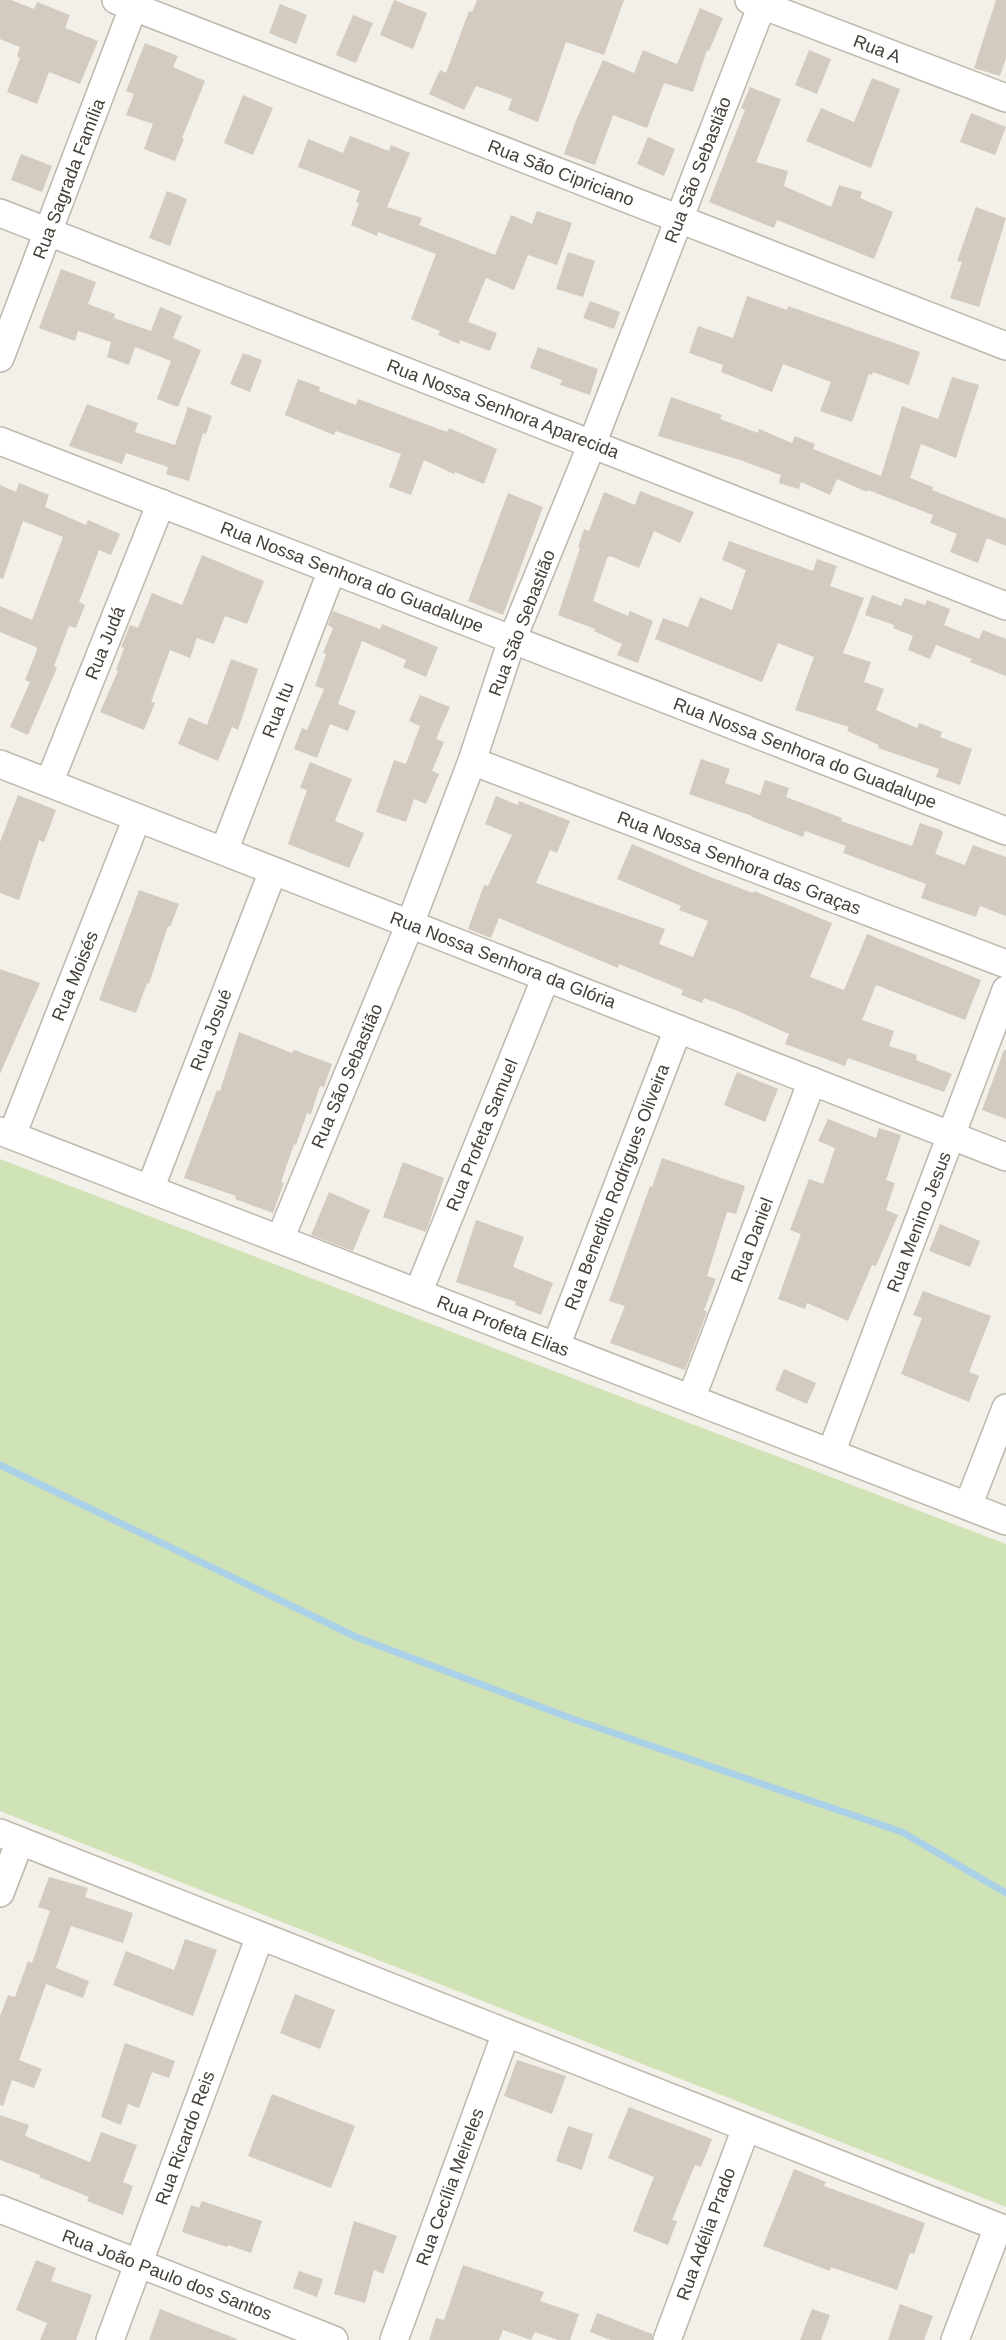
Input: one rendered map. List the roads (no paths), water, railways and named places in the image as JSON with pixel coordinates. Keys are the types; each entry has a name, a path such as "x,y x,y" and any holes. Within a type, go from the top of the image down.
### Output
{"street":[{"name":"Rua São Cipriciano","path":"129,2 1006,346"},
{"name":"Rua Sagrada Família","path":"0,358 50,232 129,2"},
{"name":"Rua São Sebastião","path":"280,1239 410,924 472,761 513,640 680,219 755,3"},
{"name":"Rua A","path":"755,3 1006,98"},
{"name":"Rua Nossa Senhora Aparecida","path":"0,213 1006,606"},
{"name":"Rua Nossa Senhora do Guadalupe","path":"0,441 1006,831"},
{"name":"Rua Judá","path":"49,783 161,503"},
{"name":"Rua Itu","path":"224,851 332,570"},
{"name":"Rua Nossa Senhora das Graças","path":"472,761 1006,964"},
{"name":"Rua Nossa Senhora da Glória","path":"0,764 1006,1157"},
{"name":"Rua Moisés","path":"6,1133 137,818"},
{"name":"Rua Josué","path":"150,1189 273,871"},
{"name":"Rua Profeta Samuel","path":"418,1293 546,977"},
{"name":"Rua Menino Jesus","path":"831,1453 1006,990"},
{"name":"Rua Benedito Rodrigues Oliveira","path":"556,1346 678,1029"},
{"name":"Rua Daniel","path":"691,1399 812,1082"},
{"name":"Rua Profeta Elias","path":"6,1133 1006,1521"},
{"path":"968,1506 1006,1408"},
{"path":"0,1893 10,1837 1002,2228 955,2340"},
{"name":"Rua Ricardo Reis","path":"110,2340 260,1936"},
{"name":"Rua Cecília Meireles","path":"394,2340 506,2033"},
{"name":"Rua Adélia Prado","path":"667,2340 746,2128"},
{"name":"Rua João Paulo dos Santos","path":"0,2209 334,2340"}],"waterway":[{"path":"0,1465 356,1637 570,1718 902,1832 1006,1893"}]}
